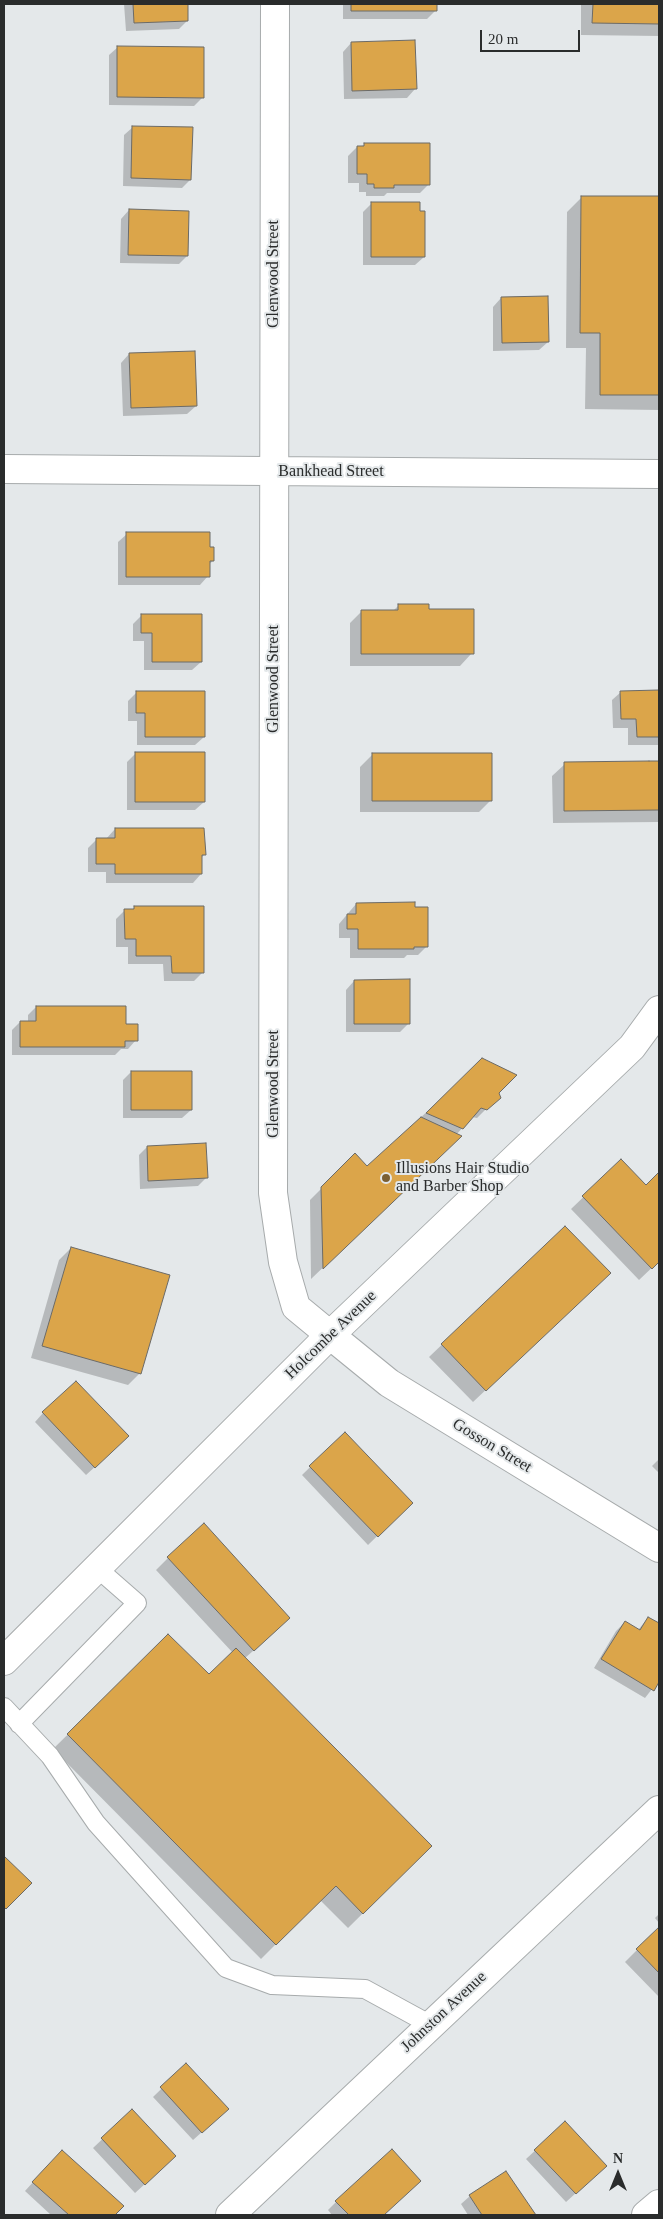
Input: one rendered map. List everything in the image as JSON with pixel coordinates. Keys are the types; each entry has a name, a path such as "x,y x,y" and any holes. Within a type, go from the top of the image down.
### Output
{"street":[{"name":"Glenwood Street","path":"275,4 274,1193 283,1262 296,1307 330,1335"},
{"name":"Bankhead Street","path":"4,469 659,474"},
{"name":"Holcombe Avenue","path":"4,1661 330,1335 632,1047 659,1010"},
{"name":"Gosson Street","path":"330,1335 389,1383 659,1548"},
{"name":"Johnston Avenue","path":"230,2215 659,1810"},
{"path":"646,2215 659,2204"}],"lane":[{"path":"19,1724 137,1603 97,1568"},
{"path":"4,1706 50,1756 96,1823 226,1968 272,1985 365,1990 431,2025"}],"building":[{"path":"133,4 188,4 188,21 134,23"},
{"path":"351,4 437,4 437,11 351,11"},
{"path":"593,4 659,4 659,24 592,23"},
{"path":"415,40 417,89 352,91 351,42"},
{"path":"117,46 204,47 204,98 117,97"},
{"path":"132,126 193,127 191,180 131,178"},
{"path":"364,143 430,143 430,185 394,185 394,188 374,188 374,184 367,184 367,174 357,174 357,146 364,146"},
{"path":"581,196 659,196 659,395 600,395 600,333 580,333"},
{"path":"371,202 420,202 420,211 425,211 425,257 371,257"},
{"path":"129,209 189,211 188,256 128,255"},
{"path":"548,296 549,342 502,343 501,297"},
{"path":"195,351 197,406 131,408 129,353"},
{"path":"126,532 210,532 210,547 214,547 214,561 210,561 210,577 126,577"},
{"path":"398,604 429,604 429,609 474,609 474,654 361,654 361,610 398,610"},
{"path":"141,614 202,614 202,662 152,662 152,633 141,633"},
{"path":"659,690 659,737 637,737 636,719 621,719 620,691"},
{"path":"136,691 205,691 205,737 145,737 145,713 136,713"},
{"path":"135,752 205,752 205,802 135,802"},
{"path":"372,753 492,753 492,801 372,801"},
{"path":"659,761 659,810 564,811 564,762"},
{"path":"115,828 204,828 206,855 202,855 202,874 115,874 115,864 96,864 96,838 115,838"},
{"path":"415,902 415,907 428,907 428,947 414,947 414,949 358,949 358,929 347,929 347,914 356,914 356,903"},
{"path":"134,906 204,906 204,973 172,973 171,956 136,956 136,939 125,939 124,909 134,909"},
{"path":"410,979 410,1024 354,1024 354,980"},
{"path":"36,1006 126,1006 126,1024 138,1024 138,1041 125,1041 125,1047 20,1047 20,1021 36,1021"},
{"path":"482,1058 517,1075 499,1093 501,1098 487,1110 481,1108 463,1129 426,1113"},
{"path":"131,1071 192,1071 192,1110 131,1110"},
{"path":"421,1117 462,1136 323,1269 321,1187 355,1153 367,1166"},
{"path":"206,1143 208,1178 148,1181 147,1146"},
{"path":"621,1159 646,1185 659,1172 659,1262 652,1269 582,1196"},
{"path":"565,1226 611,1273 486,1391 441,1344"},
{"path":"71,1247 170,1275 141,1374 42,1346"},
{"path":"76,1381 129,1436 95,1468 42,1412"},
{"path":"345,1432 413,1503 378,1537 309,1466"},
{"path":"204,1523 290,1618 254,1651 167,1557"},
{"path":"648,1617 659,1623 659,1682 654,1691 601,1659 625,1621 640,1630"},
{"path":"168,1634 209,1674 236,1648 432,1846 363,1914 336,1886 276,1945 67,1734"},
{"path":"4,1856 32,1883 6,1909 4,1907"},
{"path":"659,1927 659,1973 636,1949"},
{"path":"186,2063 229,2109 202,2133 160,2087"},
{"path":"132,2109 176,2156 145,2185 101,2138"},
{"path":"565,2121 607,2166 576,2194 534,2150"},
{"path":"392,2149 421,2181 384,2215 349,2215 335,2201"},
{"path":"62,2150 124,2206 115,2215 69,2215 32,2182"},
{"path":"506,2171 536,2215 482,2215 469,2195"}],"place":[{"name":"Illusions Hair Studio and Barber Shop","path":"386,1178"}]}
